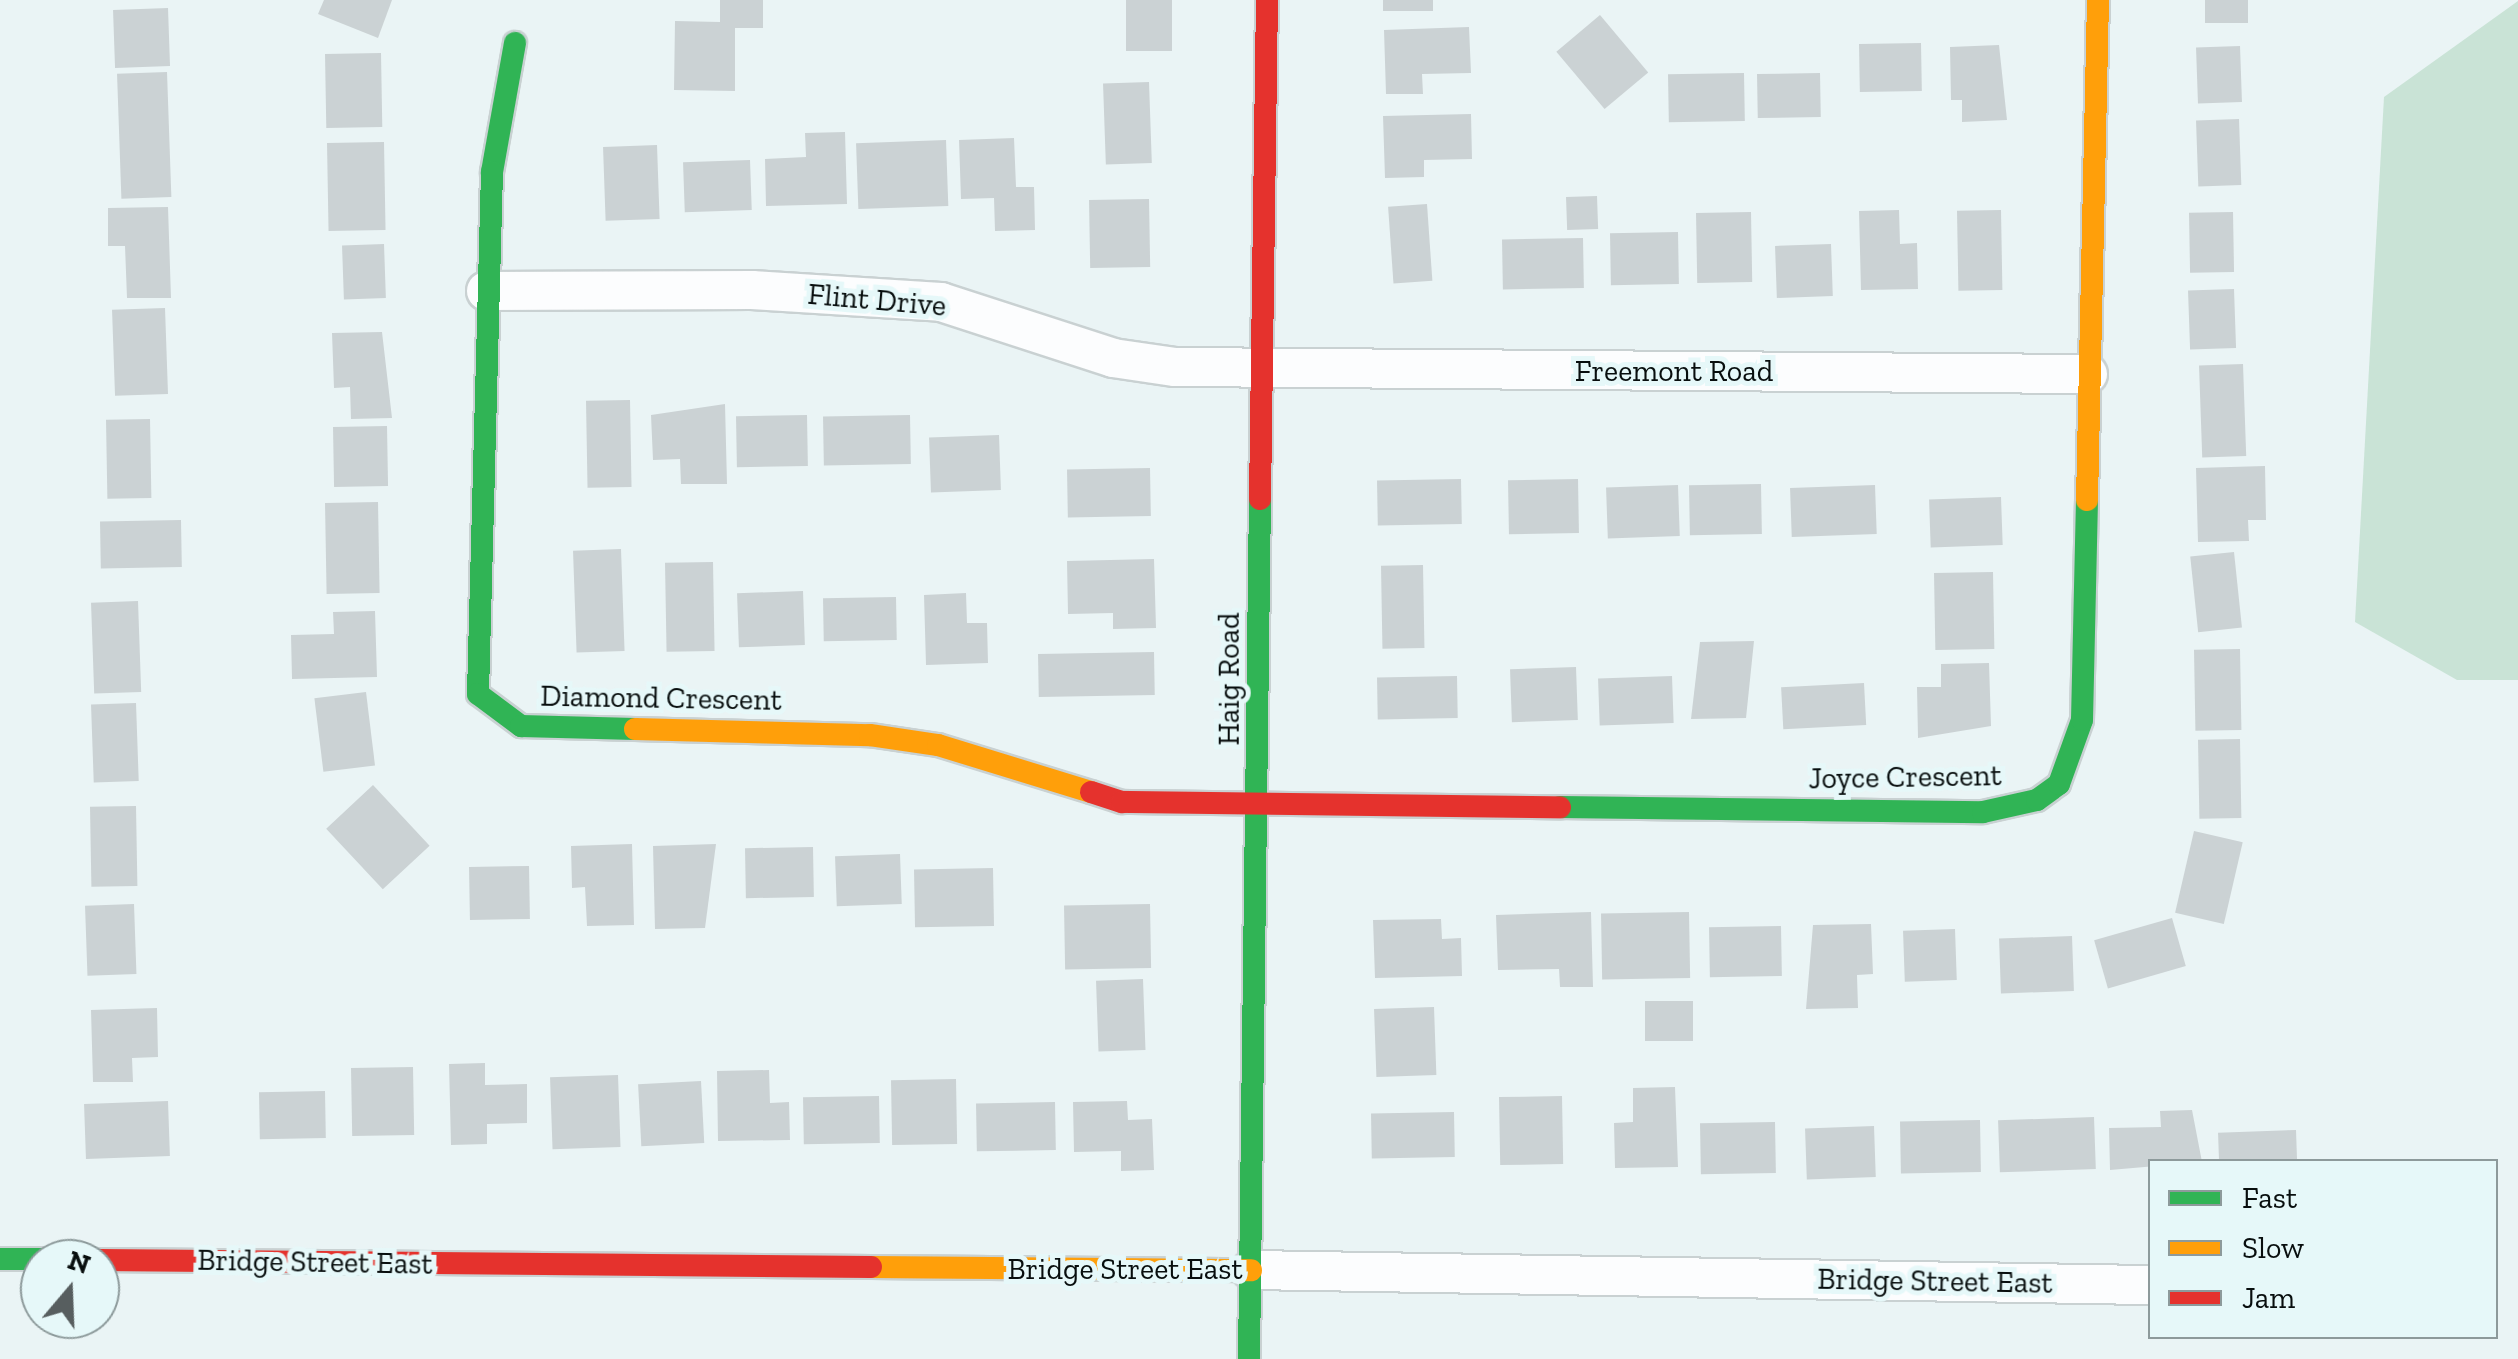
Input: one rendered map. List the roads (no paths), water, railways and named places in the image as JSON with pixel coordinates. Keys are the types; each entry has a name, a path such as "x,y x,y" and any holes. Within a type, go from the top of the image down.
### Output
{"street":[{"name":"Haig Road","path":"1249,1359 1267,0"},
{"name":"Joyce Crescent","path":"1258,806 1983,812 2037,800 2059,784 2082,720 2098,0"},
{"name":"Diamond Crescent","path":"515,43 494,155 473,623 478,694 495,714 521,726 870,735 938,746 1079,794 1258,806"},
{"name":"Flint Drive","path":"486,291 752,290 941,302 1113,358 1260,369"},
{"name":"Freemont Road","path":"1260,369 2088,374"},
{"name":"Bridge Street East","path":"120,1260 1251,1270 2148,1285"}]}
